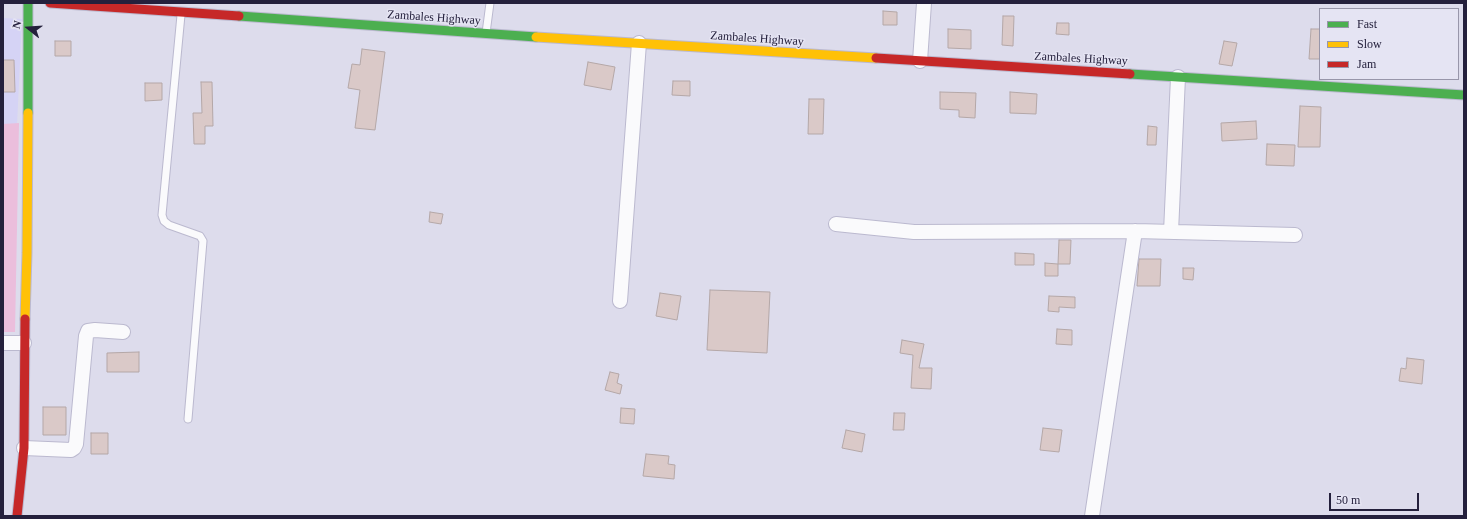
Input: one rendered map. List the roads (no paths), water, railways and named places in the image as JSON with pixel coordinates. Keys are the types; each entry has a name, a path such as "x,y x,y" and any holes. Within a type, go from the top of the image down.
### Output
{"main road":[{"path":"17,516 24,448 24,343 27,253 28,3"},
{"name":"Zambales Highway","path":"50,3 486,34 1464,95"}],"street":[{"path":"920,61 924,3"},
{"path":"620,301 639,43"},
{"path":"1171,232 1178,78"},
{"path":"836,224 914,232 1136,231 1295,235"},
{"path":"1092,516 1136,231"},
{"path":"24,448 70,450 74,448 76,444 86,336 88,331 122,332"},
{"path":"3,343 24,343"}],"lane":[{"path":"486,34 490,3"},
{"path":"181,12 162,215 164,221 169,225 200,236 203,241 188,420"}]}
